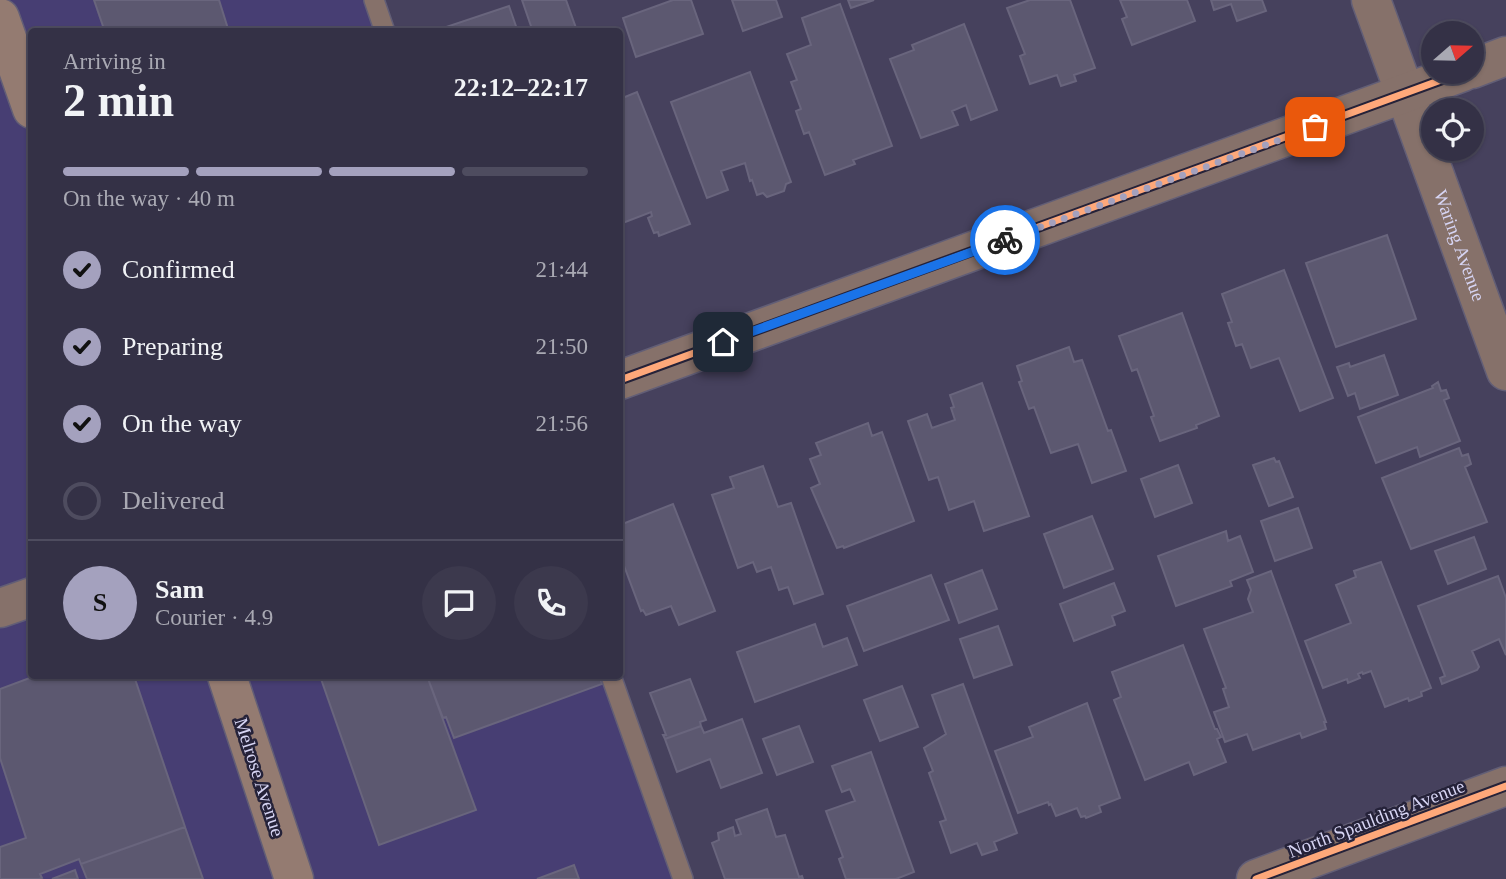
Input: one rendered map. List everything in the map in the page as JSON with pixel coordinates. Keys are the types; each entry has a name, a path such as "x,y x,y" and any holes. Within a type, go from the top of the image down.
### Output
{"main road":[{"path":"0,18 28,98"},
{"name":"Melrose Avenue","path":"227,679 294,879"}],"street":[{"name":"Waring Avenue","path":"1371,0 1506,371"},
{"path":"1484,64 1506,56"},
{"path":"623,379 1431,84"},
{"path":"0,608 28,598"},
{"name":"North Spaulding Avenue","path":"1256,879 1506,786"}],"lane":[{"path":"374,0 384,28"},
{"path":"612,679 683,879"}],"shaded area":[{"path":"0,0 382,0 392,28 28,28 28,679 621,679 692,879 0,879"}],"building":[{"path":"94,0 219,0 228,28 104,28"},
{"path":"522,0 566,0 576,28 532,28"},
{"path":"673,0 691,0 703,34 636,57 623,18"},
{"path":"732,0 776,0 782,17 743,31"},
{"path":"848,0 874,0 851,8"},
{"path":"1030,0 1070,0 1095,68 1074,75 1076,81 1061,86 1057,75 1030,84 1020,56 1025,54 1007,8"},
{"path":"1120,0 1187,0 1195,21 1132,45 1122,19 1127,17"},
{"path":"1211,0 1262,0 1266,11 1237,21 1231,4 1214,10"},
{"path":"840,4 892,146 853,160 855,164 825,175 809,132 804,134 796,111 801,109 791,82 797,80 787,54 811,45 802,18"},
{"path":"509,6 517,28 443,28"},
{"path":"964,24 997,110 971,120 966,105 952,111 958,125 921,138 890,59 914,50 912,45"},
{"path":"750,72 791,182 786,184 784,191 767,197 763,193 757,195 745,163 721,171 728,190 707,198 671,102"},
{"path":"637,92 690,224 659,236 658,232 654,233 648,218 652,216 651,212 623,223 623,98"},
{"path":"1387,235 1416,319 1336,347 1306,263"},
{"path":"1284,270 1333,398 1300,411 1279,358 1251,368 1242,344 1236,346 1228,323 1232,322 1222,294"},
{"path":"1182,313 1219,416 1196,425 1197,428 1160,441 1137,369 1132,371 1119,336"},
{"path":"1069,347 1074,362 1082,360 1126,471 1092,483 1078,444 1051,453 1034,407 1029,409 1019,382 1022,381 1017,366"},
{"path":"1384,355 1398,395 1360,409 1355,393 1348,396 1337,367 1349,363 1350,367"},
{"path":"1438,382 1441,391 1446,390 1449,398 1444,400 1460,441 1420,457 1417,447 1376,463 1358,417 1433,388"},
{"path":"982,383 1029,516 984,531 974,501 949,510 938,477 929,480 908,421 927,414 932,428 955,420 950,395"},
{"path":"868,423 872,436 882,432 914,521 844,548 837,548 811,488 820,484 810,459 821,455 816,443"},
{"path":"1459,448 1462,456 1468,454 1471,464 1465,467 1487,522 1411,549 1382,478"},
{"path":"1274,458 1276,462 1279,461 1293,497 1269,506 1253,465"},
{"path":"1178,465 1192,503 1155,517 1141,479"},
{"path":"763,466 778,507 791,503 823,594 794,604 788,587 779,590 771,567 757,572 753,562 738,568 712,495 734,488 730,477"},
{"path":"673,504 715,611 679,625 671,606 646,615 641,611 623,563 623,524"},
{"path":"1298,508 1312,548 1275,561 1261,521"},
{"path":"1092,516 1113,569 1064,588 1044,534"},
{"path":"1226,531 1228,541 1240,536 1253,572 1230,581 1232,586 1176,606 1158,556"},
{"path":"1474,537 1486,569 1448,584 1435,551"},
{"path":"1381,562 1431,688 1421,692 1422,696 1385,707 1371,671 1358,674 1360,678 1348,683 1347,679 1323,688 1305,641 1351,623 1336,585 1356,577 1354,571"},
{"path":"982,570 997,609 959,623 945,584"},
{"path":"1271,571 1326,722 1326,729 1302,738 1300,733 1253,750 1247,734 1225,742 1214,712 1229,707 1223,689 1226,688 1204,629 1253,612 1248,599 1251,590 1247,580"},
{"path":"931,575 949,620 864,651 847,606"},
{"path":"1498,576 1506,598 1506,655 1499,639 1472,651 1479,667 1477,670 1442,684 1440,678 1445,676 1418,606"},
{"path":"1114,583 1125,611 1112,616 1115,625 1074,641 1060,604"},
{"path":"815,624 823,647 847,638 857,665 755,702 737,652"},
{"path":"998,626 1012,665 974,678 960,639"},
{"path":"1183,645 1215,729 1221,737 1217,739 1226,762 1194,775 1189,762 1145,780 1114,700 1121,697 1112,672"},
{"path":"28,679 135,679 185,827 81,864 79,859 40,874 42,878 39,879 0,879 0,847 26,838 0,758 0,689"},
{"path":"321,679 428,679 476,810 379,845"},
{"path":"428,679 600,679 602,684 454,738 446,717 443,718"},
{"path":"690,679 706,720 700,722 701,726 665,739 663,735 666,735 650,693"},
{"path":"963,684 1017,833 994,842 997,850 982,855 977,843 951,853 940,822 946,820 929,773 933,771 924,748 946,734 932,695"},
{"path":"902,686 918,727 880,741 864,700"},
{"path":"1087,703 1120,798 1099,806 1101,812 1086,818 1081,817 1077,808 1056,816 1048,802 1018,813 995,751 1033,737 1029,727"},
{"path":"742,719 762,773 721,788 710,759 677,772 665,739 701,726 704,733"},
{"path":"799,726 813,762 777,775 763,739"},
{"path":"871,752 914,872 896,879 846,879 839,859 843,857 826,811 855,801 850,789 842,792 832,766"},
{"path":"767,809 776,837 785,835 799,877 802,876 803,879 725,879 712,843 719,840 718,833 733,827 735,836 741,834 736,820"},
{"path":"185,827 203,879 87,879 81,864"},
{"path":"574,865 579,879 537,879"},
{"path":"75,870 78,879 52,879"}],"cycle path":[{"path":"623,379 1430,84"},
{"path":"1256,879 1506,786"}],"way so far":[{"path":"1005,240 1315,127"}],"route":[{"path":"723,342 1005,240"}]}
